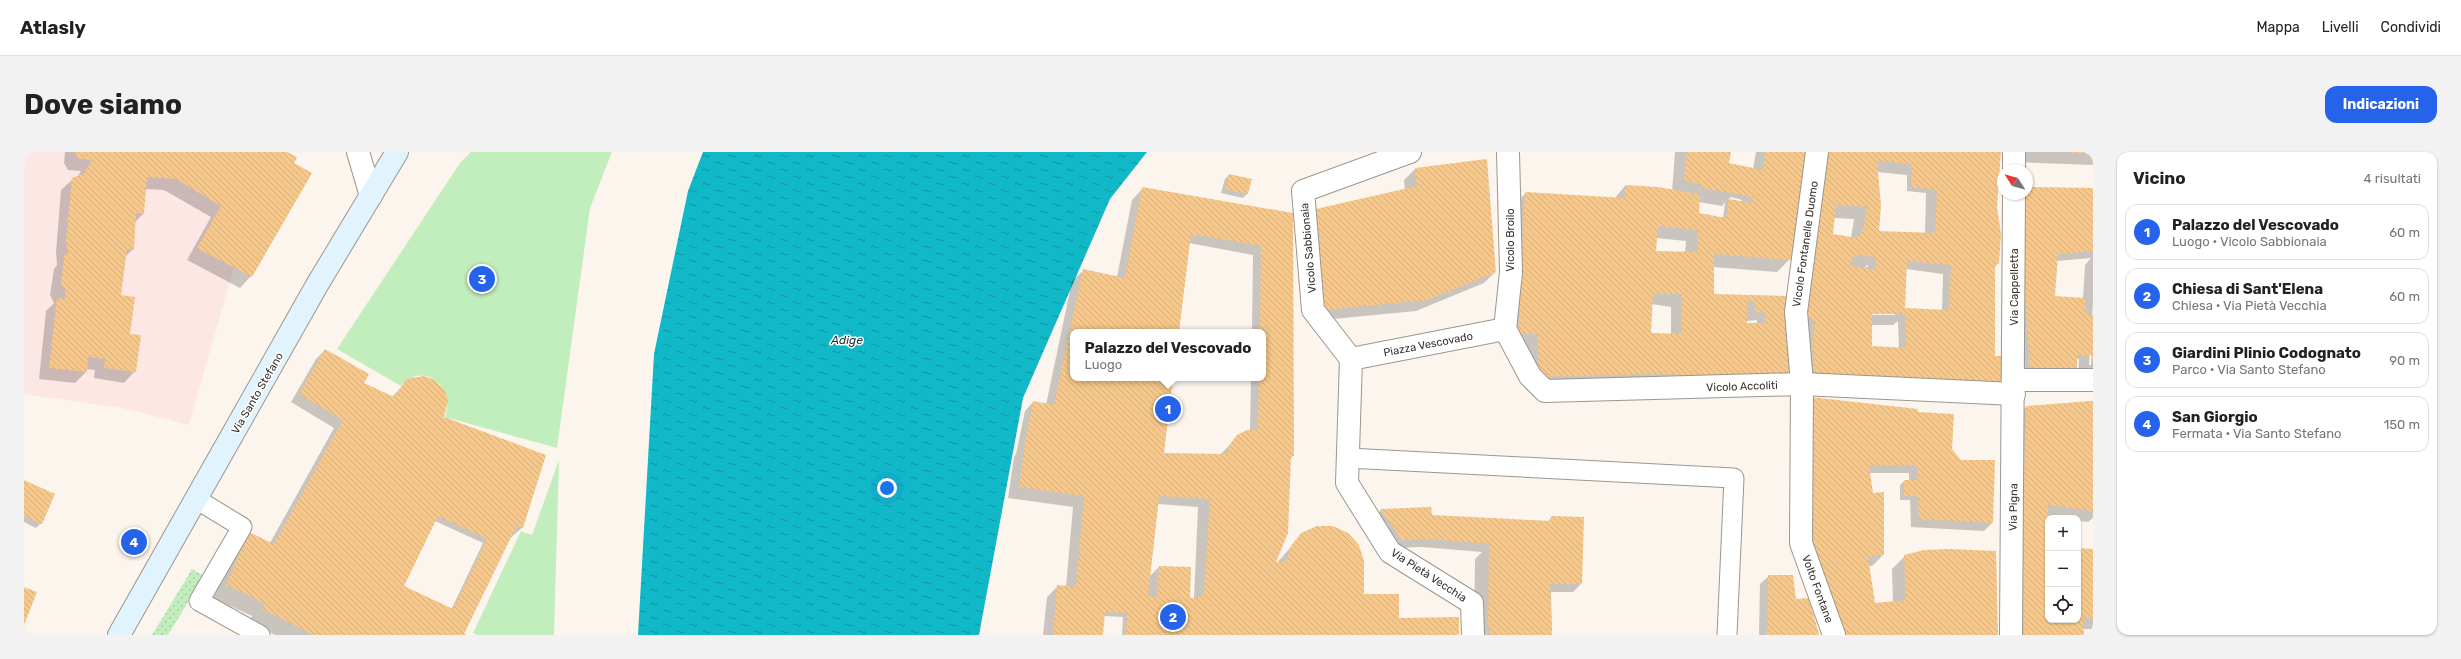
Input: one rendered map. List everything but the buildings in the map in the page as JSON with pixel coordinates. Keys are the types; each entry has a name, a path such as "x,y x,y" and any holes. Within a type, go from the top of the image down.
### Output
{"main road":[{"name":"Via Santo Stefano","path":"119,635 370,196 397,152"}],"street":[{"path":"358,152 370,196"},
{"name":"Vicolo Sabbionaia","path":"1351,359 1313,310 1303,191 1410,152"},
{"name":"Vicolo Broilo","path":"1505,329 1511,272 1508,152"},
{"name":"Vicolo Fontanelle Duomo","path":"1801,543 1802,384 1796,312 1817,152"},
{"path":"2014,152 2014,164"},
{"name":"Via Cappelletta","path":"2014,200 2014,387"},
{"name":"Piazza Vescovado","path":"1351,359 1505,329"},
{"name":"Vicolo Accoliti","path":"1505,329 1530,376 1545,391 1802,384 2014,387 2093,380"},
{"name":"Via Pietà Vecchia","path":"1351,359 1347,483 1390,552 1472,603 1473,635"},
{"name":"Via Pigna","path":"2011,635 2014,387"},
{"name":"Volto Fontane","path":"1801,543 1834,635"}],"lane":[{"path":"1348,458 1734,478 1727,635"},
{"path":"196,499 242,527 199,602 260,635"}],"shaded area":[{"path":"27,152 288,152 297,157 294,163 312,173 252,277 234,267 189,425 122,408 24,394 24,166"}],"green space":[{"path":"471,152 612,152 590,208 557,448 445,417 447,406 446,396 442,387 435,380 427,376 419,376 410,379 401,386 337,349 460,163"},
{"path":"559,460 554,635 478,635 473,633 521,531 532,535"},
{"path":"192,569 204,576 168,635 152,635"}],"water":[{"name":"Adige","path":"703,152 1147,152 1110,199 1023,398 979,635 638,635 654,354 688,191"}],"place":[{"name":"Giardini Plinio Codognato","path":"482,279"},
{"name":"Palazzo del Vescovado","path":"1168,409"},
{"name":"San Giorgio","path":"134,542"},
{"name":"Chiesa di Sant'Elena","path":"1173,617"}]}
